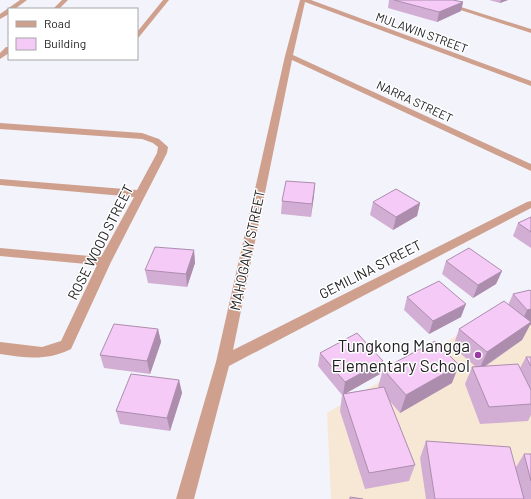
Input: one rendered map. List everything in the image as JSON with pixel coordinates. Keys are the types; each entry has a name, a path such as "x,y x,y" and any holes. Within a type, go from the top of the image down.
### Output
{"street":[{"path":"13,8 24,0"},
{"path":"57,8 65,0"},
{"path":"138,35 166,0"},
{"name":"MAHOGANY STREET","path":"185,499 223,362 289,56 304,0"},
{"name":"MULAWIN STREET","path":"304,0 531,84"},
{"path":"433,0 531,31"},
{"path":"0,57 8,51"},
{"name":"NARRA STREET","path":"289,56 531,168"},
{"name":"ROSE WOOD STREET","path":"0,126 142,136 159,142 162,147 162,153 105,262 66,345 55,351 43,353 0,348"},
{"path":"0,182 141,194"},
{"name":"GEMILINA STREET","path":"223,362 531,204"},
{"path":"0,252 105,262"}],"shaded area":[{"name":"Tungkong Mangga Elementary School","path":"531,295 531,499 331,499 327,413 523,296"}],"building":[{"path":"394,0 453,0 463,2 439,12"},
{"path":"286,181 315,183 312,204 282,201"},
{"path":"396,189 420,203 396,217 373,202"},
{"path":"531,217 531,232 518,223"},
{"path":"155,247 194,250 186,274 145,270"},
{"path":"469,248 502,271 478,285 446,261"},
{"path":"439,281 466,304 433,321 407,297"},
{"path":"530,290 531,309 527,310 513,294"},
{"path":"504,301 531,322 487,352 459,329"},
{"path":"114,324 158,329 147,361 100,355"},
{"path":"357,333 383,361 345,382 320,353"},
{"path":"435,341 459,365 406,395 383,369"},
{"path":"526,357 531,357 531,366"},
{"path":"518,364 531,390 531,404 489,407 472,367"},
{"path":"131,374 179,380 167,418 116,411"},
{"path":"384,387 415,465 369,473 343,394"},
{"path":"426,441 510,447 524,499 435,499"},
{"path":"524,454 531,454 531,481"},
{"path":"350,497 363,499 350,499"}],"place":[{"name":"Tungkong Mangga Elementary School","path":"478,355"}]}
